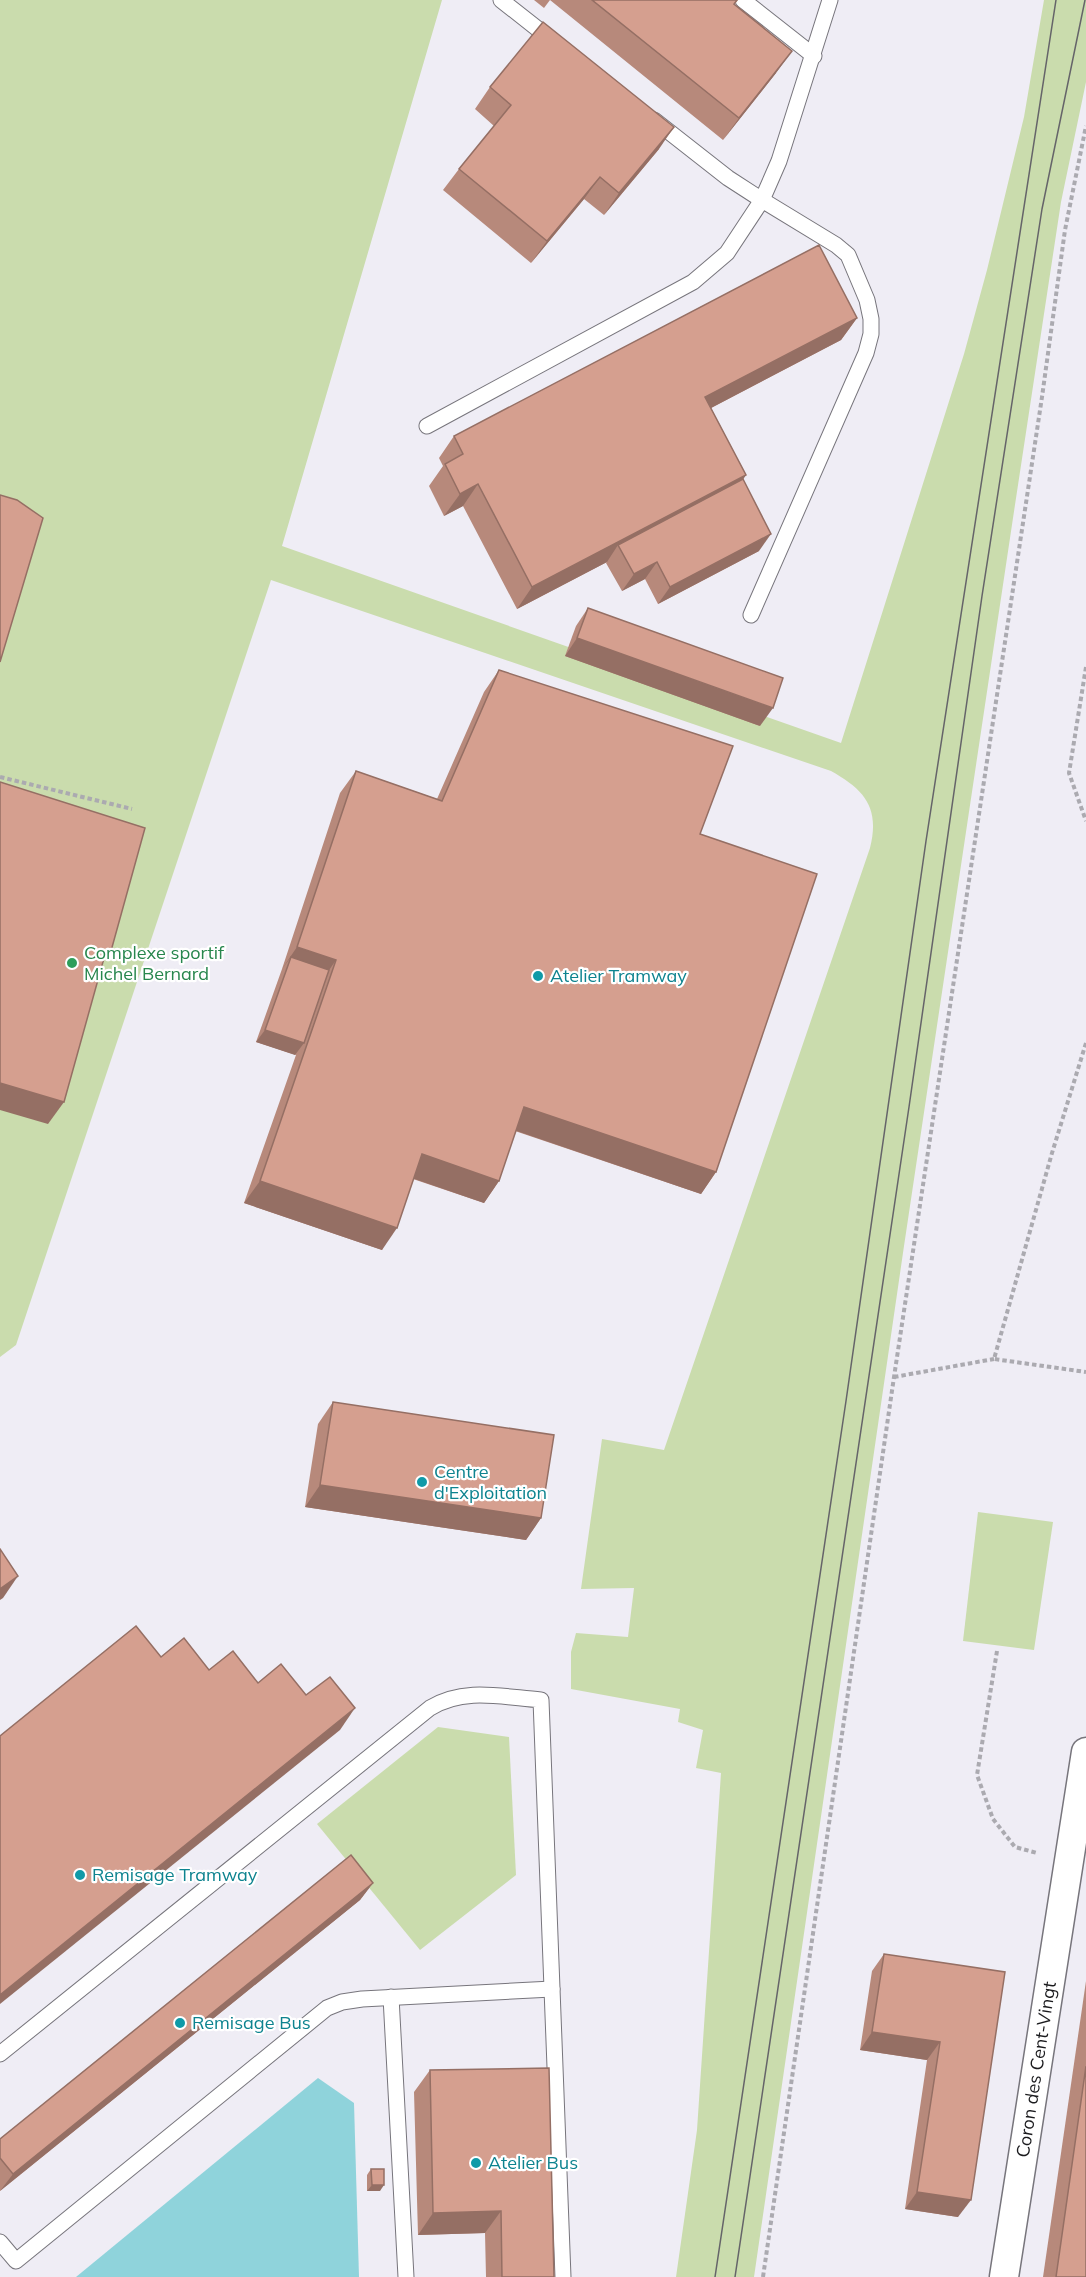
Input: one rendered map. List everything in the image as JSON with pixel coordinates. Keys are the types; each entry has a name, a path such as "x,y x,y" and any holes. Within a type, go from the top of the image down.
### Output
{"street":[{"name":"Coron des Cent-Vingt","path":"1004,2277 1077,1864 1086,1752"}],"lane":[{"path":"501,0 565,50"},
{"path":"743,0 814,56"},
{"path":"427,426 693,282 727,253 762,200 780,161 830,0"},
{"path":"646,114 729,178 836,245 848,255 867,300 871,319 871,334 866,353 751,615"},
{"path":"0,2054 442,1700 471,1694 541,1700 562,2277"},
{"path":"0,2242 16,2261 320,2013 342,2002 391,1997 552,1989"},
{"path":"391,1997 406,2277"}],"path":[{"path":"763,2277 1062,249 1086,126"},
{"path":"1086,667 1069,773 1086,821"},
{"path":"0,777 132,809"},
{"path":"994,1359 1052,1153 1086,1043"},
{"path":"894,1377 994,1359 1086,1372"},
{"path":"997,1651 977,1776 993,1819 1015,1847 1077,1864"}],"green space":[{"path":"0,0 442,0 282,546 841,743 964,354 987,270 1024,117 1044,0 1086,0 1086,82 1061,202 1013,518 754,2277 676,2277 697,2130 721,1773 696,1768 703,1730 678,1722 680,1709 571,1689 571,1652 576,1633 628,1637 634,1588 581,1589 602,1439 664,1450 870,848 873,834 871,811 861,793 853,785 831,771 271,580 16,1345 0,1357"},
{"path":"978,1512 1053,1522 1034,1650 963,1641"},
{"path":"438,1727 509,1737 516,1875 420,1950 317,1824"}],"water":[{"path":"318,2078 354,2103 359,2277 76,2277"}],"building":[{"path":"592,0 737,0 734,4 792,51 739,118"},
{"path":"543,22 674,127 619,193 600,177 547,241 459,169 511,105 490,87"},
{"path":"819,245 857,318 705,397 746,475 532,587 478,484 460,494 445,464 463,454 454,436"},
{"path":"743,479 771,534 670,587 657,562 634,574 618,545"},
{"path":"0,495 17,500 43,518 0,662"},
{"path":"588,608 783,678 773,708 577,638"},
{"name":"Atelier Tramway","path":"499,670 733,746 700,834 817,874 716,1172 524,1107 499,1181 422,1154 397,1228 260,1181 336,960 297,947 356,771 442,801"},
{"path":"0,782 145,828 111,951 106,951 64,1102 0,1083"},
{"path":"291,957 329,970 304,1043 265,1030"},
{"name":"Centre d'Exploitation","path":"333,1402 554,1435 541,1518 320,1485"},
{"path":"0,1549 18,1576 0,1589"},
{"name":"Remisage Tramway","path":"136,1626 161,1657 184,1638 209,1670 233,1651 258,1683 281,1664 306,1695 330,1677 355,1708 0,1995 0,1736"},
{"name":"Remisage Bus","path":"351,1855 373,1883 13,2174 0,2158 0,2139"},
{"path":"884,1954 1005,1972 971,2200 917,2192 940,2042 872,2032"},
{"path":"1086,2066 1086,2277 1056,2277"},
{"name":"Atelier Bus","path":"549,2068 554,2277 502,2277 501,2211 433,2213 430,2070"},
{"path":"371,2169 384,2169 384,2185 372,2185"}],"tram line":[{"path":"715,2277 846,1401 926,841 1056,0"},
{"path":"735,2277 909,1107 982,596 1042,209 1085,0"}],"place":[{"name":"Complexe sportif Michel Bernard","path":"72,963"},
{"name":"Atelier Tramway","path":"538,976"},
{"name":"Centre d'Exploitation","path":"422,1482"},
{"name":"Remisage Tramway","path":"80,1875"},
{"name":"Remisage Bus","path":"180,2023"},
{"name":"Atelier Bus","path":"476,2163"}]}
